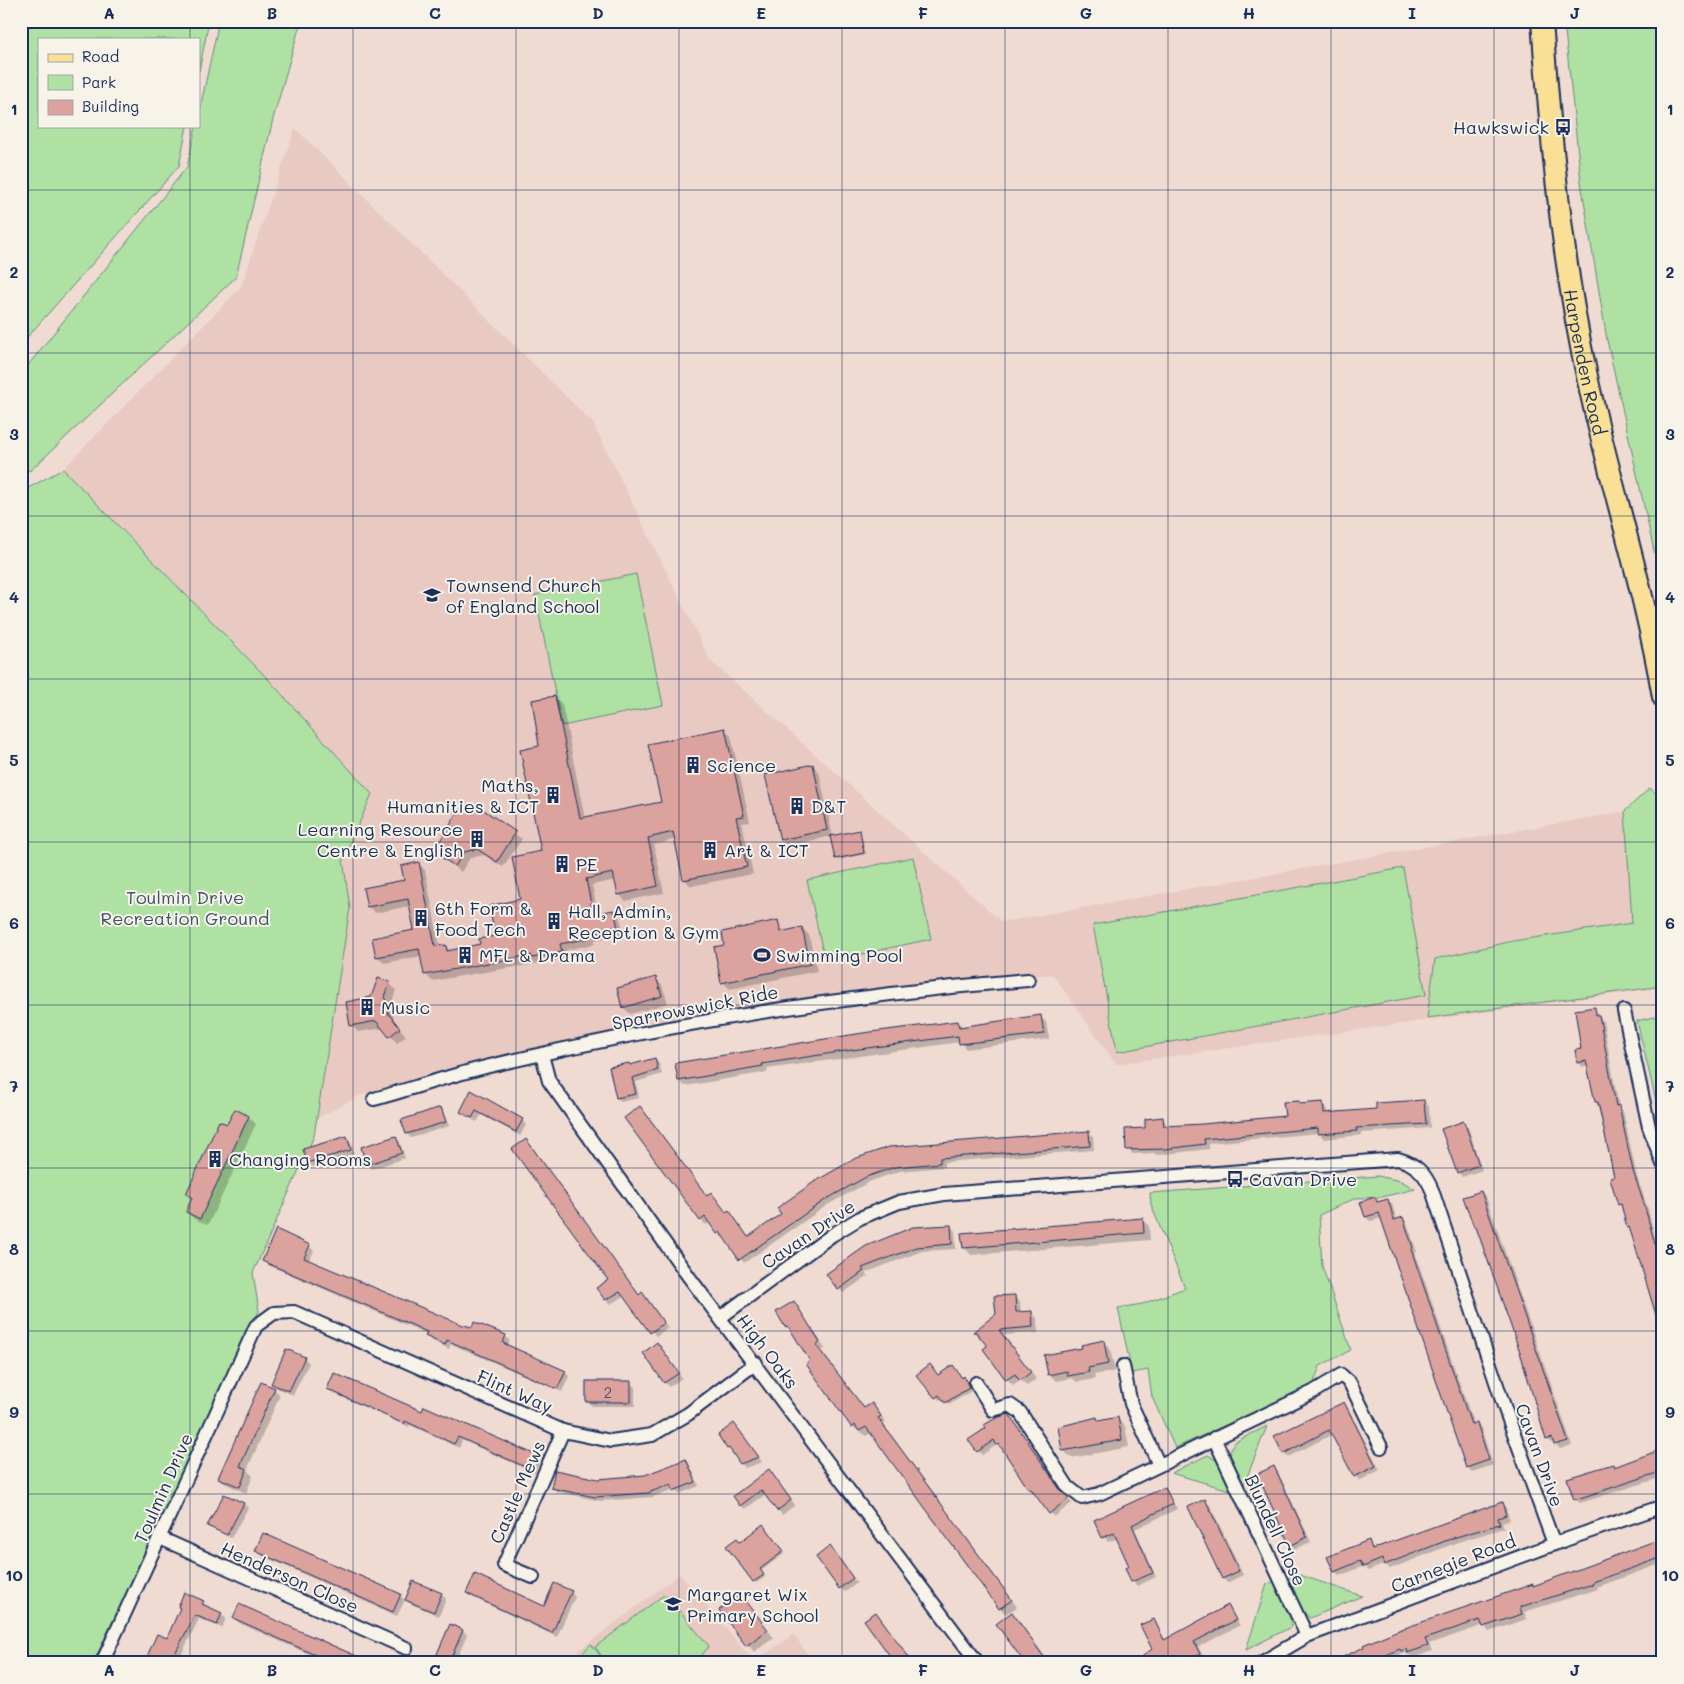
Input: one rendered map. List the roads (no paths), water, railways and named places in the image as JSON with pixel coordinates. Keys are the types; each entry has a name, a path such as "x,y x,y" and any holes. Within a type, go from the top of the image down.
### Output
{"main road":[{"name":"Harpenden Road","path":"1542,21 1556,185 1571,296 1588,382 1628,541 1663,697"}],"street":[{"name":"Sparrowswick Ride","path":"374,1099 493,1065 804,1005 929,988 1028,980"},
{"path":"1624,1011 1649,1127 1663,1164"},
{"name":"High Oaks","path":"542,1055 549,1081 689,1277 721,1316 978,1663"},
{"name":"Cavan Drive","path":"721,1316 832,1235 860,1218 899,1202 944,1194 1398,1159 1409,1162 1422,1172 1432,1190 1505,1409 1554,1544"},
{"name":"Flint Way","path":"256,1326 274,1313 294,1312 563,1431 611,1441 652,1435 688,1414 756,1364"},
{"name":"Toulmin Drive","path":"102,1663 256,1326"},
{"path":"1123,1366 1131,1404 1159,1466"},
{"path":"976,1383 993,1410 1010,1405 1020,1412 1068,1487 1082,1498 1099,1494 1159,1466 1214,1438 1314,1392 1341,1375 1350,1383 1381,1447"},
{"name":"Castle Mews","path":"533,1577 504,1565 563,1431"},
{"name":"Blundell Close","path":"1214,1438 1307,1636"},
{"name":"Carnegie Road","path":"1260,1663 1307,1636 1554,1544 1663,1506"},
{"name":"Henderson Close","path":"160,1538 406,1648"}],"place":[{"name":"Hawkswick","path":"1563,127"},
{"name":"Townsend Church of England School","path":"432,595"},
{"name":"Science","path":"693,765"},
{"name":"Maths, Humanities & ICT","path":"553,795"},
{"name":"D&T","path":"797,806"},
{"name":"Learning Resource Centre & English","path":"477,839"},
{"name":"Art & ICT","path":"710,850"},
{"name":"PE","path":"562,864"},
{"name":"6th Form & Food Tech","path":"421,918"},
{"name":"Hall, Admin, Reception & Gym","path":"554,921"},
{"name":"MFL & Drama","path":"465,955"},
{"name":"Swimming Pool","path":"762,955"},
{"name":"Music","path":"367,1007"},
{"name":"Changing Rooms","path":"215,1159"},
{"name":"Cavan Drive","path":"1235,1179"},
{"name":"Margaret Wix Primary School","path":"673,1604"}],"park label":[{"name":"Toulmin Drive Recreation Ground","path":"185,908"}]}
